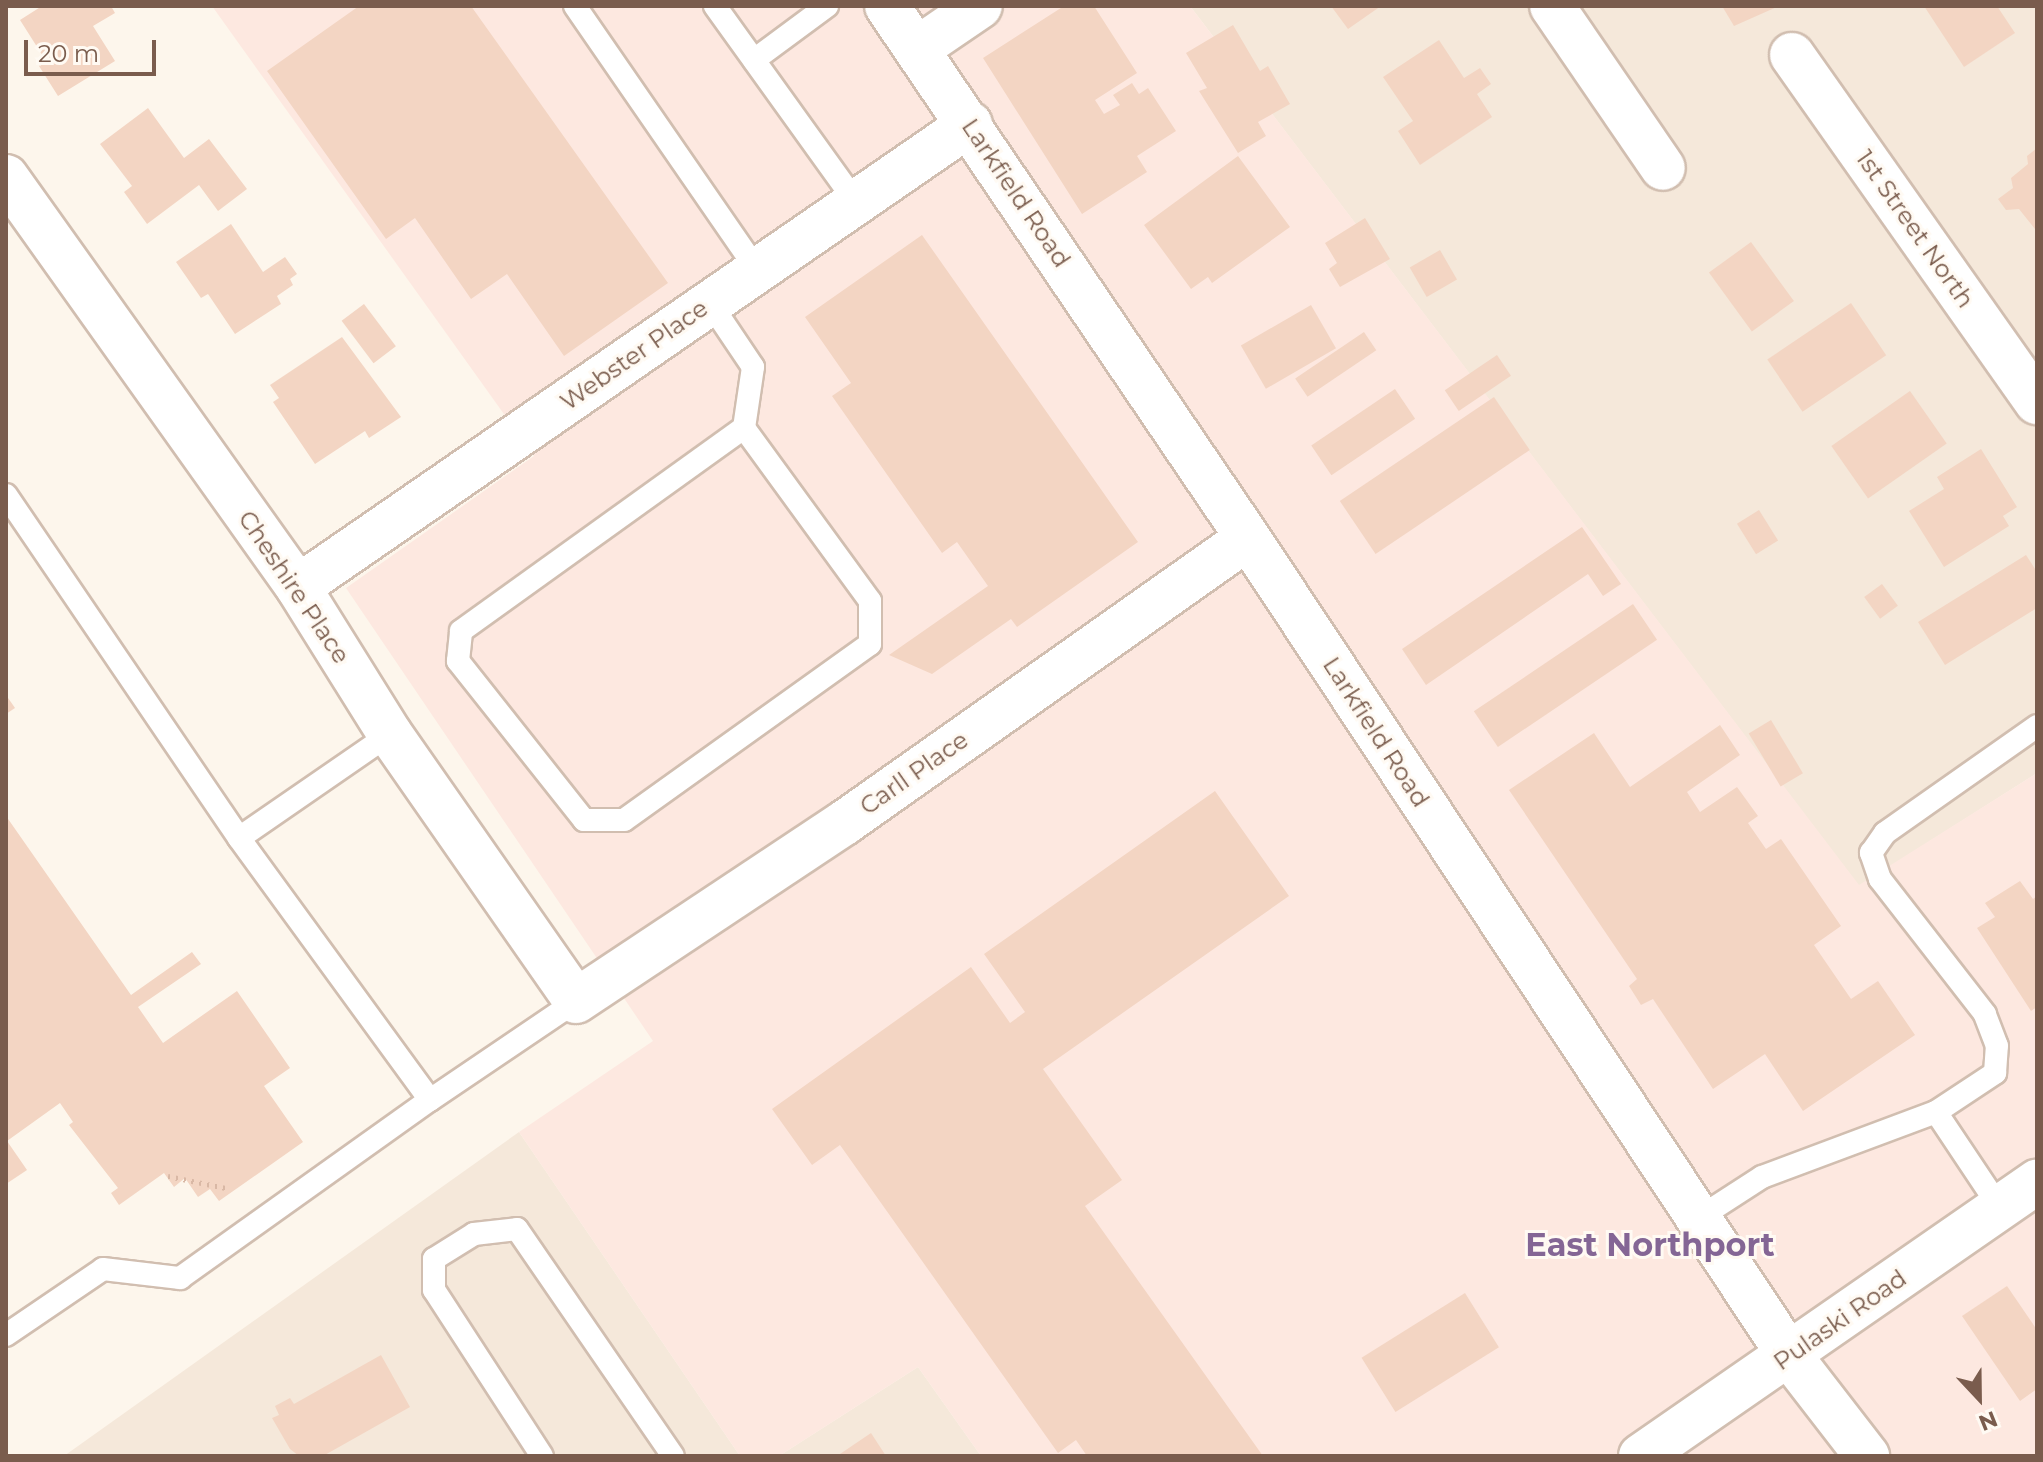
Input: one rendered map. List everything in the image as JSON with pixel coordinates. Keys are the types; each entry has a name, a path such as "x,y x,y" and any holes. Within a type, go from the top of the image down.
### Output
{"street":[{"name":"Larkfield Road","path":"887,6 970,124 1248,538 1697,1219 1789,1355 1867,1456"},
{"path":"917,49 980,6"},
{"path":"1552,6 1663,168"},
{"name":"1st Street North","path":"1792,55 2037,402"},
{"name":"Webster Place","path":"298,587 970,124"},
{"name":"Cheshire Place","path":"6,177 298,587 390,734 576,1001"},
{"name":"Carll Place","path":"576,1001 844,823 1248,538"},
{"name":"Pulaski Road","path":"1641,1456 2037,1182"}],"lane":[{"path":"575,6 757,270"},
{"path":"715,6 856,202"},
{"path":"754,60 827,6"},
{"path":"710,303 753,367 744,428 870,601 870,644 624,820 584,820 458,661 461,631 744,428"},
{"path":"6,495 239,838 430,1100"},
{"path":"1697,1219 1762,1177 1936,1112 1995,1073 1997,1046 1985,1014 1880,879 1871,853 1885,833 2037,726"},
{"path":"239,838 390,734"},
{"path":"6,1335 103,1269 180,1278 430,1100 576,1001"},
{"path":"1936,1112 2000,1208"},
{"path":"542,1456 434,1290 434,1259 474,1234 517,1229 673,1456"}],"path":[{"path":"168,1176 226,1188"}],"shaded area":[{"path":"212,6 1190,6 1859,885 2037,773 2037,1456 981,1456 918,1367 779,1456 740,1456 519,1132 653,1041 346,588 534,456"},
{"path":"1190,6 2037,6 2037,773 1859,886"},
{"path":"519,1132 740,1456 64,1456"},
{"path":"918,1367 981,1456 779,1456"}],"building":[{"path":"42,6 111,6 115,13 93,26 115,61 58,96 39,66 46,61 20,20"},
{"path":"359,6 471,6 668,283 564,356 507,274 471,299 415,218 386,239 267,71"},
{"path":"1064,6 1094,6 1137,73 1095,100 1104,114 1120,105 1113,95 1132,83 1139,94 1148,88 1176,131 1137,156 1147,172 1082,214 983,58"},
{"path":"1331,6 1381,6 1348,29"},
{"path":"1722,6 1779,6 1734,26"},
{"path":"1924,6 1997,6 2015,33 1964,67"},
{"path":"1233,25 1260,71 1268,66 1290,104 1258,122 1266,136 1238,153 1199,91 1207,88 1186,53"},
{"path":"1439,40 1464,78 1480,68 1491,84 1477,94 1492,117 1420,165 1398,131 1413,121 1383,77"},
{"path":"148,108 184,158 209,139 247,189 218,211 199,185 147,224 124,192 132,186 100,144"},
{"path":"2037,148 2035,229 2019,209 2006,210 1998,199 2013,188 2011,178 2028,164 2027,156"},
{"path":"1238,156 1290,227 1212,283 1208,277 1191,289 1144,225"},
{"path":"1365,218 1390,259 1340,287 1329,269 1337,263 1325,243"},
{"path":"231,224 263,272 285,257 297,274 290,279 293,285 277,296 281,304 235,334 208,294 201,298 176,262"},
{"path":"922,235 1138,542 1017,627 1011,619 932,674 889,655 988,586 957,542 942,553 832,396 851,383 805,317"},
{"path":"1751,242 1794,301 1752,332 1709,273"},
{"path":"1440,250 1457,279 1427,297 1410,268"},
{"path":"1851,303 1886,355 1802,412 1767,359"},
{"path":"364,304 396,346 374,363 342,321"},
{"path":"1311,305 1336,348 1266,389 1241,346"},
{"path":"1364,332 1376,350 1307,397 1295,378"},
{"path":"342,337 401,417 369,438 365,431 315,464 273,402 279,398 270,385"},
{"path":"1497,355 1511,376 1459,411 1445,390"},
{"path":"1395,389 1415,419 1331,475 1311,445"},
{"path":"1910,391 1947,443 1868,498 1831,446"},
{"path":"1494,397 1530,450 1376,554 1340,501"},
{"path":"1981,449 2017,507 2003,516 2009,526 1944,567 1909,511 1944,489 1937,477"},
{"path":"1759,510 1778,541 1756,554 1737,524"},
{"path":"1582,527 1621,584 1603,596 1588,574 1426,685 1402,649"},
{"path":"2026,555 2037,572 2037,608 1945,665 1918,622"},
{"path":"1882,584 1898,606 1880,619 1864,597"},
{"path":"1633,604 1657,640 1498,747 1474,711"},
{"path":"6,695 15,708 6,714"},
{"path":"1771,720 1803,773 1781,787 1749,733"},
{"path":"1720,725 1740,755 1687,792 1700,812 1737,787 1758,816 1748,823 1766,849 1781,839 1841,926 1814,945 1851,999 1878,981 1915,1035 1803,1111 1765,1054 1713,1089 1653,999 1641,1005 1629,986 1637,979 1509,790 1594,733 1630,787"},
{"path":"1215,791 1289,896 1043,1069 1122,1180 1085,1206 1263,1456 1087,1456 1076,1440 1058,1453 840,1145 812,1165 772,1109 971,967 1010,1023 1025,1012 984,954"},
{"path":"6,816 131,995 192,952 201,964 138,1007 163,1043 237,991 290,1068 264,1086 303,1142 219,1201 210,1189 198,1197 185,1178 174,1187 164,1173 119,1205 111,1193 118,1188 69,1125 73,1122 60,1103 7,1141 27,1170 6,1184"},
{"path":"2020,881 2033,899 2037,896 2037,1007 2031,1011 1977,928 1995,917 1985,903"},
{"path":"2007,1286 2037,1330 2037,1389 2020,1401 1962,1316"},
{"path":"1465,1293 1499,1347 1395,1412 1362,1358"},
{"path":"381,1355 410,1407 323,1456 299,1456 290,1449 272,1418 279,1415 275,1406 290,1398 294,1404"},
{"path":"871,1433 886,1456 837,1456"}],"district":[{"name":"East Northport","path":"1650,1245"}]}
